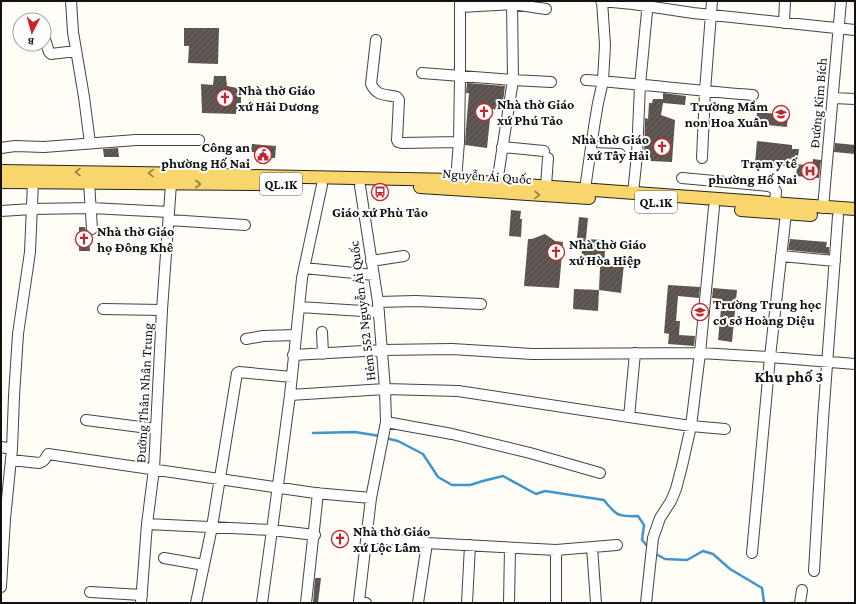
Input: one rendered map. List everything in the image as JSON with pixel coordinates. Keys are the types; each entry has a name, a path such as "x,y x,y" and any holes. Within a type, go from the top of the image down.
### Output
{"main road":[{"name":"QL.1K","path":"1,171 121,176"},
{"name":"Nguyễn Ái Quốc","path":"121,176 171,184 408,187 456,184 468,181 775,204 823,212"},
{"name":"Nguyễn Ái Quốc","path":"121,176 456,184 786,213 838,212 855,210"},
{"name":"QL.1K","path":"1,182 89,182 121,176"},
{"name":"Nguyễn Ái Quốc","path":"838,212 855,217"}],"street":[{"path":"71,1 73,32 90,143"},
{"path":"585,189 591,153 594,121 603,81 606,1 648,4 710,15 855,30"},
{"path":"702,158 712,1"},
{"path":"784,23 785,1"},
{"name":"Đường Kim Bích","path":"823,212 841,1"},
{"path":"497,183 513,80 512,2"},
{"path":"456,184 461,4 512,2 546,9"},
{"path":"633,193 637,155 640,85 648,4"},
{"path":"376,40 371,84 377,93 397,97 399,100 398,142 458,142"},
{"path":"49,52 51,54 76,51"},
{"path":"422,73 551,82"},
{"path":"586,80 753,95"},
{"path":"833,98 855,99"},
{"path":"1,148 15,146 44,147 136,140 199,140"},
{"path":"502,147 546,155 546,186"},
{"path":"591,153 620,154"},
{"path":"682,178 770,186 776,191 775,204"},
{"path":"1,587 3,531 12,449 18,334 30,252 33,182"},
{"path":"89,182 92,229"},
{"name":"Đường Thân Nhân Trung","path":"141,599 147,524 154,469 162,310 171,184"},
{"path":"262,603 290,395 302,278 322,185"},
{"name":"Hẻm 552 Nguyễn Ái Quốc","path":"360,186 378,307 385,389 386,427 372,498 359,601 366,603"},
{"path":"646,603 653,538 660,518 671,501 676,489 691,426 700,353 714,207"},
{"path":"1,211 91,208 245,225"},
{"path":"814,571 838,212"},
{"path":"752,553 770,357 786,213"},
{"path":"371,260 404,256"},
{"path":"781,256 835,261"},
{"path":"304,268 374,275"},
{"path":"299,307 378,307 416,301 481,304"},
{"path":"103,309 162,310"},
{"path":"322,332 323,354"},
{"path":"246,339 263,336 296,335"},
{"path":"293,355 382,350 452,349 532,354 700,353 855,364"},
{"path":"629,417 634,353"},
{"path":"196,603 212,527 238,372 292,378"},
{"path":"290,395 385,389 458,391 691,426 725,429"},
{"path":"86,420 156,429"},
{"path":"386,427 452,434 530,453 600,473"},
{"path":"1,447 12,449"},
{"path":"11,460 39,463 45,460 48,454 318,493 372,498"},
{"path":"306,603 318,493"},
{"path":"147,524 272,530 314,536"},
{"path":"367,537 427,543 556,550 617,545"},
{"path":"418,603 427,543"},
{"path":"466,603 470,545"},
{"path":"592,547 596,603"},
{"path":"509,603 510,548"},
{"path":"556,550 556,603"},
{"path":"164,558 204,565"},
{"path":"90,592 141,599"}],"building":[{"path":"184,28 219,28 218,64 188,63 189,46 184,46"},
{"path":"214,76 226,76 227,86 237,88 237,90 241,91 241,112 236,112 236,114 202,113 201,84 213,85"},
{"path":"467,83 505,86 502,110 491,109 487,148 465,145 469,93 466,93"},
{"path":"663,93 686,96 685,105 663,103 661,115 675,120 672,162 649,161 650,156 644,155 645,118 648,119 649,103 652,103 653,99 663,99"},
{"path":"757,112 788,115 787,127 756,124"},
{"path":"757,141 792,145 792,149 799,149 797,164 812,166 813,159 821,160 819,178 796,176 797,167 755,163"},
{"path":"835,143 855,145 855,154 834,152"},
{"path":"252,144 276,146 275,158 259,157 259,152 251,152"},
{"path":"118,148 119,157 104,157 103,149"},
{"path":"511,210 521,211 521,237 509,236"},
{"path":"579,217 588,218 586,239 577,238"},
{"path":"79,227 85,227 86,232 89,235 90,251 79,251"},
{"path":"545,234 555,241 563,242 559,288 524,286 528,239"},
{"path":"583,239 606,240 604,264 624,264 621,293 599,290 600,267 589,266 589,263 581,262"},
{"path":"790,239 827,242 826,247 829,247 829,254 788,250"},
{"path":"668,285 700,287 699,298 678,296 676,321 680,321 679,335 695,336 694,346 668,344 669,334 664,333"},
{"path":"713,288 737,290 732,342 718,340 722,299 712,298"},
{"path":"574,289 599,290 598,311 573,309"},
{"path":"315,578 321,578 318,603 313,603"}],"waterway":[{"path":"313,433 355,432 380,436"},
{"path":"385,438 398,441 423,454 438,477 452,485 470,485 503,476 536,494 545,491 604,500 611,509 618,514 638,516 644,525 642,540 649,548"},
{"path":"654,553 665,559 687,560 703,551 713,554 730,569 762,588 764,602 766,603"}],"place":[{"name":"Nhà thờ Giáo xứ Hải Dương","path":"225,98"},
{"name":"Nhà thờ Giáo xứ Phú Tảo","path":"484,112"},
{"name":"Trường Mầm non Hoa Xuân","path":"781,114"},
{"name":"Nhà thờ Giáo xứ Tây Hải","path":"662,147"},
{"name":"Công an phường Hố Nai","path":"263,155"},
{"name":"Trạm y tế phường Hố Nai","path":"810,171"},
{"name":"Giáo xứ Phù Tảo","path":"380,192"},
{"name":"Nhà thờ Giáo họ Đông Khê","path":"84,239"},
{"name":"Nhà thờ Giáo xứ Hòa Hiệp","path":"556,252"},
{"name":"Trường Trung học cơ sở Hoàng Diệu","path":"700,312"},
{"name":"Nhà thờ Giáo xứ Lộc Lâm","path":"340,539"}],"district":[{"name":"Khu phố 3","path":"789,376"}]}
